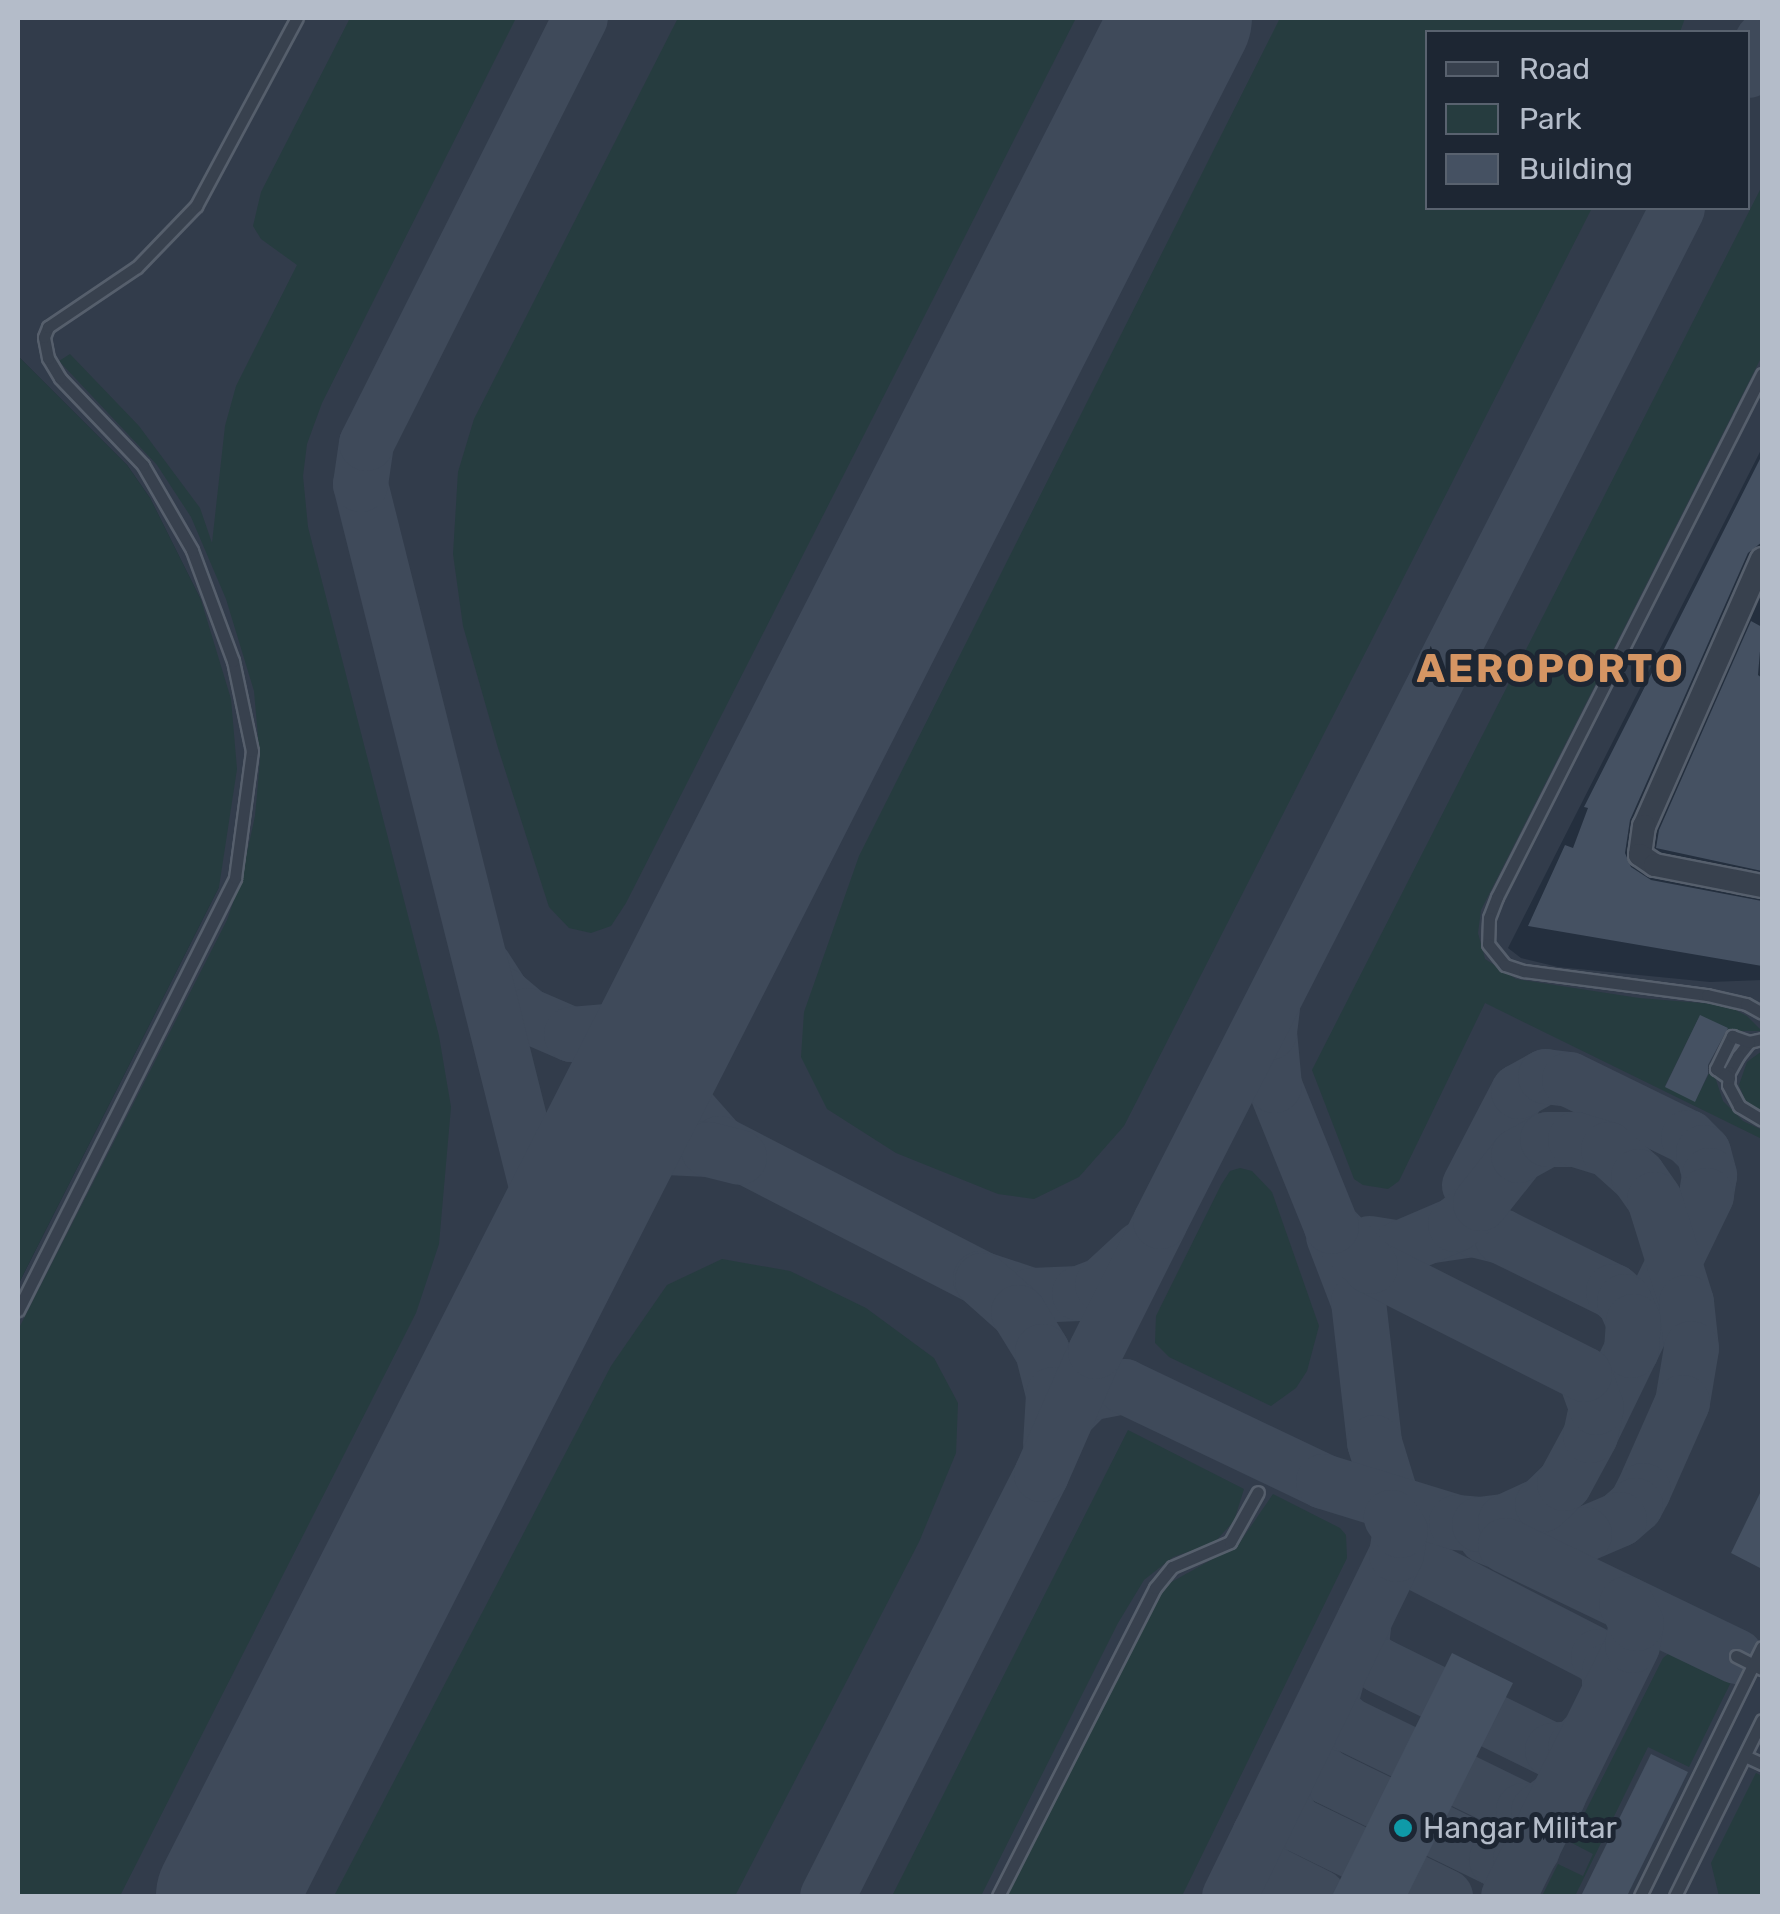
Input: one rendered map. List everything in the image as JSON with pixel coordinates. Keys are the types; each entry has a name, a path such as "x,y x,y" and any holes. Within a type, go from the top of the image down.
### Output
{"street":[{"path":"1762,559 1644,826 1640,855 1655,865 1762,886"}],"lane":[{"path":"18,1310 234,878 252,750 233,661 192,550 143,465 60,378 48,358 44,336 48,327 136,267 196,206 298,18"},
{"path":"1762,374 1497,897 1489,918 1488,944 1505,965 1524,971 1707,995 1746,1004 1762,1014"},
{"path":"1756,1041 1728,1078 1739,1106 1762,1120"},
{"path":"998,1896 1155,1588 1172,1567 1230,1542 1258,1492"},
{"path":"1640,1896 1758,1667 1762,1648"},
{"path":"1736,1656 1758,1667"},
{"path":"1674,1896 1762,1720"},
{"path":"1745,1756 1762,1764"}],"shaded area":[{"path":"18,18 1762,18 1762,448 1508,948 1521,958 1558,967 1710,982 1762,980 1762,1896 18,1896 18,1285 219,887 201,600 150,498 127,465 18,356"}],"green space":[{"path":"350,18 516,18 322,403 307,444 303,476 308,527 439,1036 451,1107 439,1244 416,1313 120,1896 18,1896 18,1330 227,920 241,880 255,816 260,760 254,691 226,599 191,517 157,465 59,361 70,354 139,426 200,508 212,543 225,426 236,386 297,265 261,239 253,226 261,192"},
{"path":"678,18 1076,18 626,903 611,926 591,933 569,928 549,907 498,748 463,626 453,554 458,472 474,419"},
{"path":"1280,18 1685,18 1681,30 1425,30 1425,210 1591,210 1124,1126 1079,1177 1034,1199 998,1194 896,1153 827,1109 801,1057 804,1012 859,856"},
{"path":"1762,186 1762,356 1481,910 1478,933 1485,959 1516,979 1639,998 1726,1005 1747,1016 1762,1031 1730,1031 1700,1015 1665,1086 1695,1101 1712,1068 1723,1101 1743,1121 1762,1130 1762,1139 1485,1003 1399,1181 1388,1189 1363,1185 1354,1179 1312,1070"},
{"path":"18,356 127,465 150,498 201,600 231,699 237,769 219,887 18,1285"},
{"path":"1762,1051 1762,1113 1745,1100 1739,1085 1747,1062"},
{"path":"1230,1171 1252,1171 1272,1192 1319,1326 1307,1371 1296,1388 1271,1406 1169,1357 1155,1343 1156,1316 1221,1185"},
{"path":"722,1259 790,1271 866,1308 934,1358 958,1403 956,1453 919,1542 735,1896 334,1896 611,1366 667,1285"},
{"path":"1128,1430 1244,1489 1234,1521 1214,1543 1173,1557 1144,1580 1118,1623 981,1896 892,1896"},
{"path":"1273,1494 1340,1528 1346,1535 1347,1558 1182,1896 1007,1896 1144,1620 1166,1585 1238,1545"},
{"path":"1672,1651 1733,1678 1689,1767 1648,1747 1575,1896 1542,1896 1558,1864 1583,1876 1593,1854 1570,1842 1663,1658"},
{"path":"1756,1773 1762,1776 1762,1896 1719,1896 1711,1863"}],"building":[{"path":"1762,455 1762,542 1748,553 1630,820 1625,853 1631,867 1651,880 1762,901 1762,966 1528,926 1565,845 1573,848 1588,808 1584,807"},
{"path":"1751,621 1762,627 1758,675 1762,678 1762,871 1656,848 1659,830"},
{"path":"1700,1015 1728,1028 1708,1065 1695,1102 1665,1087"},
{"path":"1762,1489 1762,1569 1731,1553"},
{"name":"Hangar Militar","path":"1452,1653 1513,1683 1407,1896 1332,1896"},
{"path":"1651,1754 1688,1772 1627,1896 1581,1896"}],"taxiway":[{"path":"538,1286 544,1258 543,1214 360,484 366,443 580,18"},
{"path":"1750,66 1762,40"},
{"path":"827,1896 1041,1474 1095,1351 1160,1221 1676,210"},
{"path":"484,966 502,994 527,1015 571,1034 628,1029 647,1021 669,1005 693,975"},
{"path":"700,966 677,1023 674,1067 687,1107 719,1143 980,1278 1031,1295 1079,1293 1102,1284 1141,1248"},
{"path":"1072,1409 1088,1393 1124,1386 1323,1481 1456,1522 1479,1524 1505,1521 1542,1504 1564,1483 1590,1435 1596,1407 1584,1374 1370,1266 1331,1226 1274,1085 1269,1032 1272,1008"},
{"path":"1469,1185 1518,1091 1545,1076 1569,1079 1688,1137 1703,1152 1709,1175 1706,1195 1591,1432"},
{"path":"1369,1243 1399,1248 1455,1224 1480,1203 1518,1155 1547,1139 1575,1139 1608,1149 1638,1176 1654,1199 1686,1302 1691,1348 1682,1402 1643,1490 1635,1505 1619,1519 1584,1534 1509,1545 1486,1536"},
{"path":"545,1274 595,1185 615,1166 666,1147 708,1149 739,1157"},
{"path":"1432,1235 1473,1229 1501,1236 1613,1291 1624,1301 1633,1321 1631,1350"},
{"path":"1333,1236 1358,1301 1374,1442 1410,1559 1598,1656 1609,1670 1609,1691"},
{"path":"982,1280 1018,1312 1042,1351 1053,1394 1050,1444"},
{"path":"1229,1896 1396,1554 1400,1530 1391,1517"},
{"path":"1505,1545 1736,1656"},
{"path":"1508,1896 1632,1645 1636,1623 1626,1603"},
{"path":"1364,1619 1361,1645 1368,1658 1381,1666 1552,1750 1575,1747 1589,1732"},
{"path":"1337,1676 1331,1699 1336,1714 1347,1724 1523,1810 1538,1811 1558,1796"},
{"path":"1310,1731 1306,1743 1309,1761 1326,1776 1496,1859 1520,1859 1532,1849"},
{"path":"1284,1784 1281,1801 1295,1823 1445,1896"},
{"path":"1259,1834 1259,1857 1268,1871 1318,1896"}],"runway":[{"path":"226,1896 1182,18"}],"place":[{"name":"Hangar Militar","path":"1403,1828"}],"district":[{"name":"AEROPORTO","path":"1551,669"}]}
